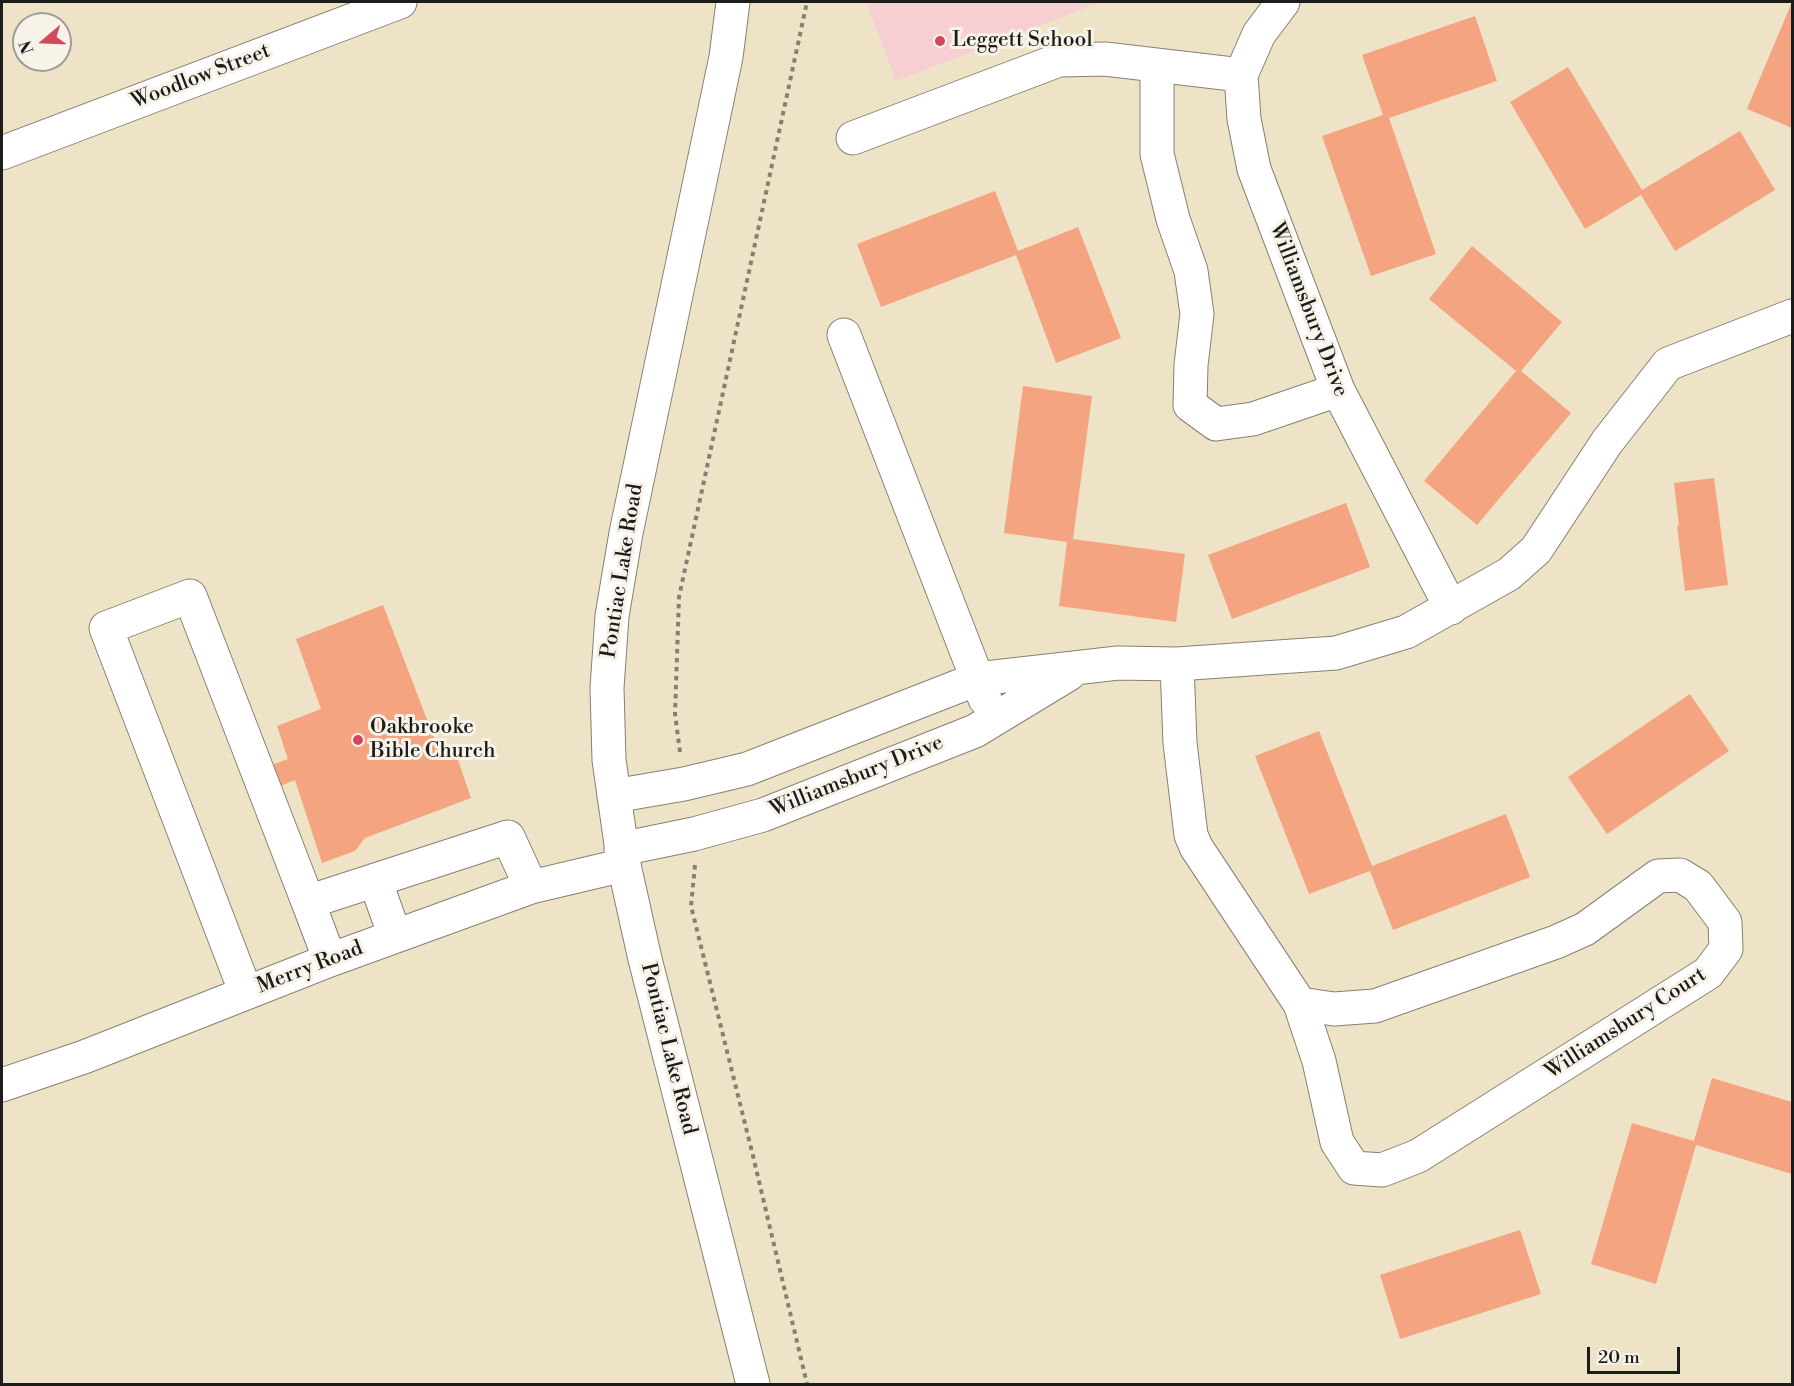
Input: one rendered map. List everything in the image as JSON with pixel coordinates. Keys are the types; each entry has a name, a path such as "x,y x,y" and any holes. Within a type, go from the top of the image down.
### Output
{"street":[{"name":"Woodlow Street","path":"2,153 400,2"},
{"name":"Pontiac Lake Road","path":"733,2 726,57 617,580 607,688 609,760 622,857 648,970 753,1384"},
{"name":"Williamsbury Drive","path":"1283,2 1259,34 1241,75 1244,119 1254,169 1338,390 1451,608"},
{"path":"853,138 1059,60 1105,59 1241,75"},
{"path":"1157,65 1157,154 1173,219 1191,271 1197,314 1191,365 1190,405 1216,424 1253,419 1338,390"},
{"name":"Williamsbury Drive","path":"614,796 684,784 747,769 977,679 1118,663 1178,664 1336,653 1406,632 1509,574 1536,550 1607,442 1668,364 1792,316"},
{"path":"844,335 993,720"},
{"path":"246,993 106,628 190,596 330,960"},
{"name":"Williamsbury Court","path":"1178,664 1180,743 1191,835 1196,847 1300,1004 1318,1061 1337,1142 1354,1168 1382,1170 1418,1155 1708,973 1726,949 1725,922 1698,886 1680,875 1658,876 1585,929 1556,942 1375,1006 1334,1009 1300,1004"},
{"name":"Williamsbury Drive","path":"622,857 763,815 975,731 1078,668"},
{"path":"308,902 508,837 531,887"},
{"name":"Merry Road","path":"2,1085 84,1057 395,936 622,857"},
{"path":"375,880 395,936"}],"path":[{"path":"684,784 675,714 679,597 807,2"},
{"path":"694,834 698,847 691,906 807,1384"}],"shaded area":[{"name":"Leggett School","path":"866,2 1101,2 896,81"}],"building":[{"path":"1792,2 1792,128 1747,109"},
{"path":"1475,16 1497,81 1389,118 1436,254 1371,276 1322,136 1383,115 1362,55"},
{"path":"1568,67 1642,190 1740,131 1775,190 1675,251 1641,195 1585,229 1510,102"},
{"path":"995,191 1018,251 1078,227 1121,338 1056,363 1016,255 881,307 857,244"},
{"path":"1472,246 1562,322 1521,371 1571,413 1477,525 1424,481 1516,371 1429,299"},
{"path":"1023,386 1092,396 1073,539 1185,554 1176,622 1059,606 1067,542 1004,533"},
{"path":"1714,478 1728,585 1685,591 1674,483"},
{"path":"1346,503 1370,567 1232,619 1208,555"},
{"name":"Oakbrooke Bible Church","path":"383,605 441,756 456,754 471,798 365,838 355,851 322,863 295,780 271,790 263,768 288,759 277,726 321,709 296,639"},
{"path":"1690,694 1729,751 1607,834 1568,777"},
{"path":"1319,731 1372,866 1506,814 1530,877 1393,930 1370,871 1309,894 1255,756"},
{"path":"1712,1078 1792,1102 1792,1174 1696,1145 1656,1284 1591,1264 1632,1123 1694,1141"},
{"path":"1520,1230 1541,1294 1400,1339 1380,1275"}],"place":[{"name":"Leggett School","path":"940,41"},
{"name":"Oakbrooke Bible Church","path":"358,740"}]}
